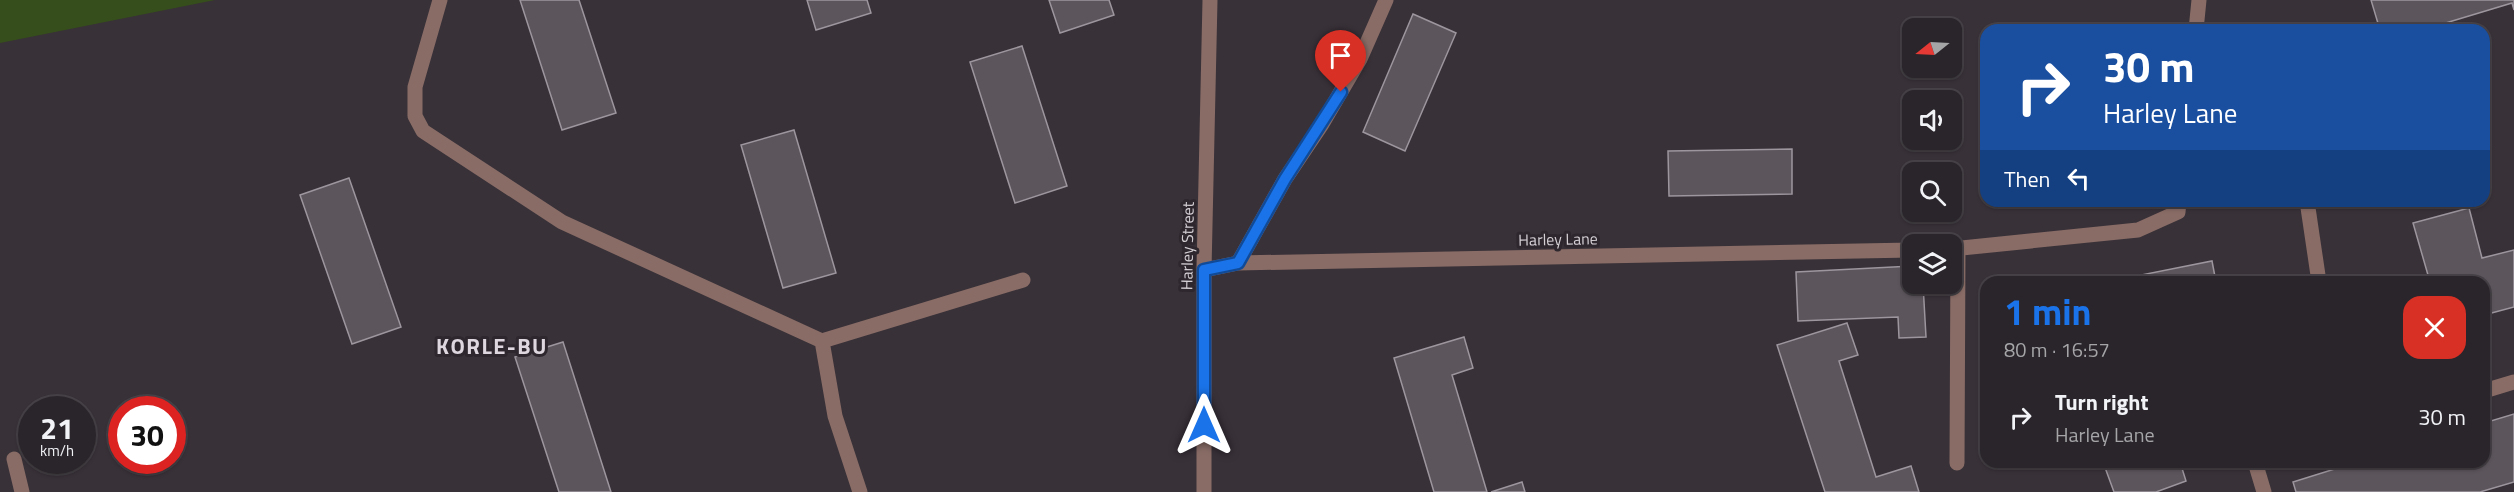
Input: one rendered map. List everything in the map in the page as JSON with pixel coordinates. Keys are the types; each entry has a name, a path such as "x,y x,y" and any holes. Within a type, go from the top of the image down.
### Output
{"street":[{"path":"440,0 415,87 415,116 423,131 562,222 822,341 1023,280"},
{"name":"Harley Street","path":"1204,492 1204,270 1210,0"},
{"path":"1238,263 1285,179 1322,124 1360,59 1386,0"},
{"path":"2197,24 2199,0"},
{"path":"1962,248 2138,230 2178,212 2178,207"},
{"path":"2308,207 2318,276"},
{"name":"Harley Lane","path":"1204,270 1238,263 1902,250"},
{"path":"1955,294 1957,463"},
{"path":"822,341 835,416 860,492"},
{"path":"2490,389 2514,382"},
{"path":"14,459 22,492"},
{"path":"2257,468 2264,492"}],"green space":[{"path":"0,0 215,0 0,43"}],"building":[{"path":"520,0 579,0 616,113 562,130"},
{"path":"807,0 867,0 871,13 816,30"},
{"path":"1049,0 1109,0 1114,15 1060,33"},
{"path":"2371,0 2514,0 2514,10 2512,3 2442,24 2378,24"},
{"path":"1413,14 1456,33 1405,151 1363,132"},
{"path":"1022,46 1067,186 1015,203 970,62"},
{"path":"794,130 836,273 783,288 741,145"},
{"path":"1792,149 1792,194 1669,196 1668,151"},
{"path":"349,178 401,327 352,344 300,195"},
{"path":"2469,208 2482,258 2514,250 2514,307 2490,313 2490,276 2428,276 2413,223"},
{"path":"2212,261 2215,276 2141,276"},
{"path":"1902,267 1902,294 1924,294 1926,337 1899,338 1898,317 1798,321 1796,272"},
{"path":"1847,323 1858,355 1839,361 1876,477 1911,466 1919,492 1825,492 1777,345"},
{"path":"1464,337 1473,368 1452,375 1487,492 1434,492 1394,358"},
{"path":"563,342 611,492 559,492 515,357"},
{"path":"2514,414 2514,482 2480,492 2296,492 2293,482 2338,468 2490,468 2490,421"},
{"path":"2105,468 2182,468 2186,481 2156,492 2114,492"},
{"path":"1522,482 1525,492 1491,492"}],"district":[{"name":"KORLE-BU","path":"492,346"}],"route":[{"path":"1204,425 1204,270 1238,263 1285,179 1341,92"}]}
